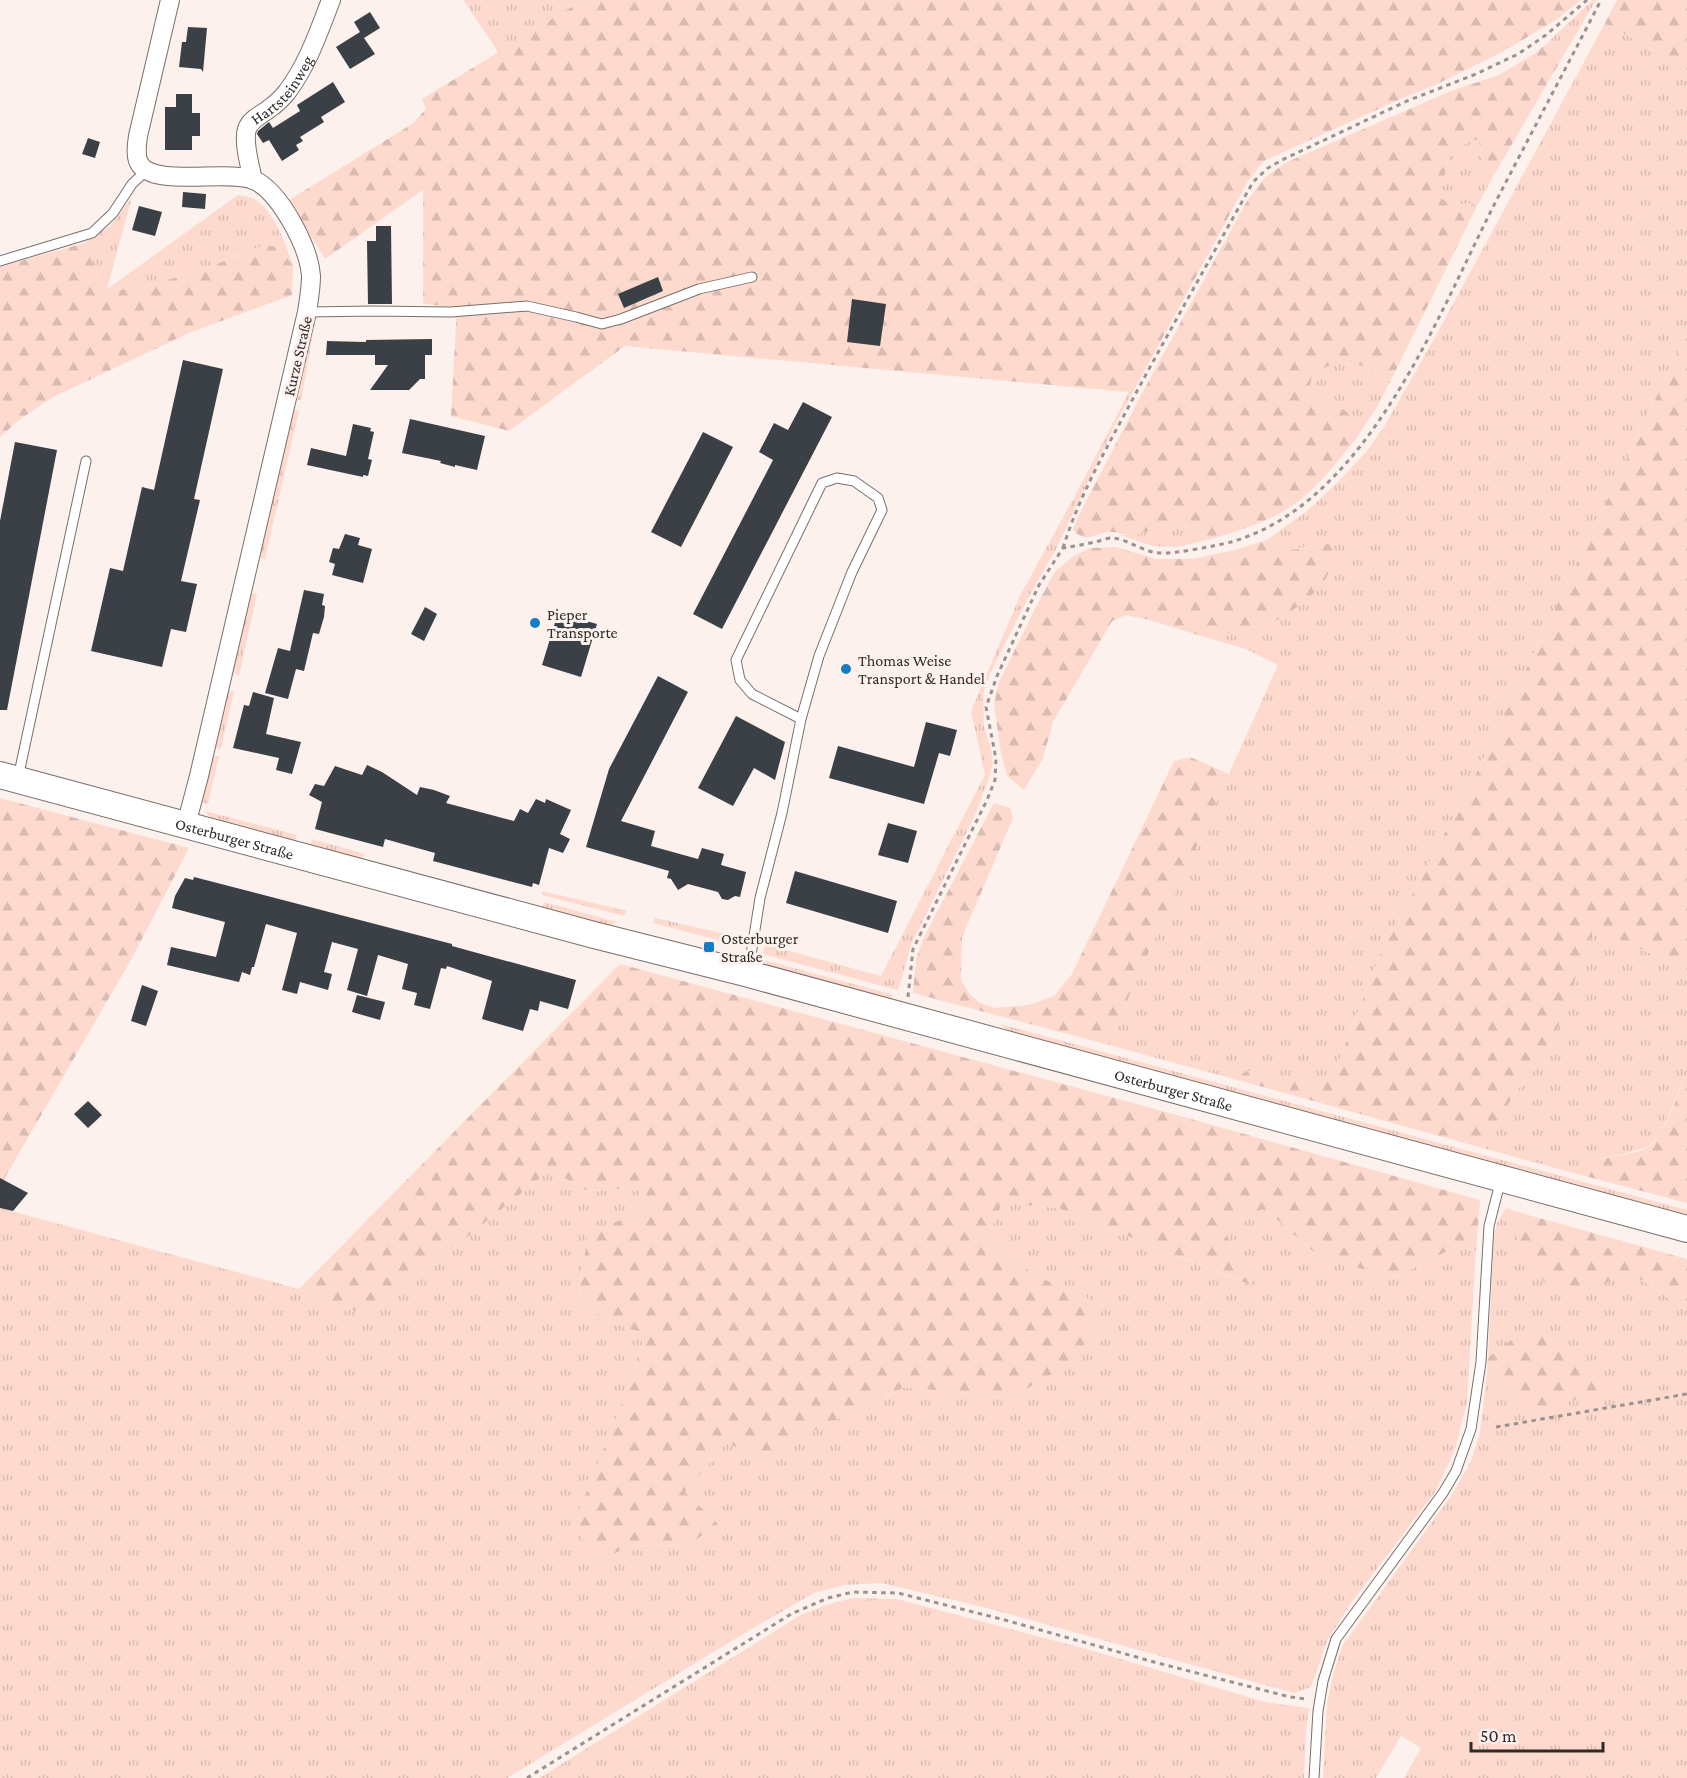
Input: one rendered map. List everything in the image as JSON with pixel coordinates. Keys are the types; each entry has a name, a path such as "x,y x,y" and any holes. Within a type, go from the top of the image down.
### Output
{"street":[{"path":"170,0 138,136 136,151 139,163 146,171 162,176 233,176 253,180"},
{"name":"Hartsteinweg","path":"253,180 245,135 248,126 285,94 298,75 332,0"},
{"name":"Kurze Straße","path":"186,825 200,776 308,312 311,276 307,253 291,219 264,187 253,180"},
{"name":"Osterburger Straße","path":"9,778 594,935 745,973 1687,1229"}],"lane":[{"path":"0,261 92,233 113,213 132,184 146,171"},
{"path":"308,312 451,312 527,306 602,324 699,289 752,277"},
{"path":"9,778 86,461"},
{"path":"745,973 751,955 760,898 782,813 801,719 819,656 852,572 882,510 879,498 854,481 837,478 822,483 736,660 740,680 752,693 801,719"},
{"path":"1314,1778 1318,1711 1323,1681 1336,1639 1443,1493 1456,1471 1471,1429 1480,1362 1489,1226 1501,1179"}],"path":[{"path":"902,1017 908,996 914,949 995,780 996,759 986,707 997,676 1039,585 1063,548 1073,515 1118,427 1253,182 1268,168 1284,159 1407,101 1476,74 1518,54 1546,35 1587,0"},
{"path":"1063,548 1112,538 1159,553 1232,542 1266,528 1294,512 1327,484 1370,434 1397,392 1430,333 1601,0"},
{"path":"1496,1427 1687,1394"},
{"path":"527,1778 791,1614 828,1598 852,1592 898,1593 1235,1683 1290,1696 1320,1700"}],"green space":[{"path":"463,0 583,0 499,53"},
{"path":"583,0 1581,0 1556,20 1502,52 1435,85 1264,161 1248,181 1132,394 625,346 509,431 451,416 457,307 423,304 423,190 325,259 289,200 412,124 426,109 422,99"},
{"path":"1593,0 1596,0 1558,65 1555,53 1546,44"},
{"path":"1617,0 1687,0 1687,70 1605,23"},
{"path":"1605,23 1687,70 1687,333 1476,774 1380,955 1334,1073 1324,1081 1306,1081 1250,1071 1240,1077 1241,1081 1109,1045 1278,665 1246,649 1208,638 1277,620 1317,545 1285,549 1267,540 1307,511 1337,483 1366,452 1385,425"},
{"path":"1546,44 1555,53 1558,65 1494,175 1481,168 1482,152 1478,139 1456,147 1447,164 1440,197 1451,206 1471,203 1477,206 1396,370 1382,373 1356,364 1333,363 1312,376 1309,390 1321,401 1338,406 1356,418 1356,439 1313,489 1273,517 1207,540 1195,530 1174,521 1132,535 1108,532 1082,537 1073,530 1140,397 1248,199 1266,177 1285,163 1451,91 1499,75"},
{"path":"1478,139 1482,152 1482,168 1494,175 1477,206 1471,203 1451,206 1439,196 1447,164 1456,147"},
{"path":"238,195 252,198 267,210 278,227 293,265 277,247 243,253 193,273 132,289 106,290 84,243 111,225 132,197 107,289"},
{"path":"84,243 106,290 132,289 193,273 265,245 277,247 293,265 292,295 189,333 53,397 19,420 0,437 0,267"},
{"path":"316,318 301,400 297,400 293,396 311,319"},
{"path":"1687,333 1687,970 1594,928 1550,1049 1512,1097 1486,1149 1241,1081 1240,1077 1243,1073 1250,1071 1306,1081 1324,1081 1334,1073 1380,955 1476,774"},
{"path":"1333,363 1356,364 1382,373 1396,370 1377,407 1356,439 1356,418 1338,406 1321,401 1309,390 1312,376"},
{"path":"1129,392 1132,394 1057,547 990,674 983,694 984,727 993,763 989,779 974,817 912,943 898,990 766,955 763,952 767,941 774,938 771,946 881,976 985,775 971,711 1020,596"},
{"path":"299,410 265,559 260,558 258,555 290,412"},
{"path":"1174,521 1195,530 1207,540 1177,547 1152,546 1120,535 1134,535"},
{"path":"1267,540 1274,545 1289,549 1329,544 1339,554 1321,587 1297,607 1277,620 1240,631 1208,638 1126,615 1112,621 1053,722 1043,758 1024,790 1007,776 1001,753 994,704 999,682 1054,573 1072,557 1090,548 1116,547 1156,559 1191,559 1235,550"},
{"path":"257,594 239,676 231,671 248,595"},
{"path":"226,691 234,691 221,749 216,748 214,744"},
{"path":"219,756 208,804 202,803 201,794 210,757"},
{"path":"1190,757 1229,774 1109,1045 913,993 916,960 923,939 994,803 1010,808 1013,818 962,937 961,980 969,993 980,1003 995,1008 1029,1005 1054,996 1072,974 1174,761"},
{"path":"0,798 189,848 131,960 0,1186"},
{"path":"205,811 297,835 294,845 212,820"},
{"path":"312,839 365,854 360,862 309,849"},
{"path":"542,891 627,911 624,916 542,895"},
{"path":"544,902 617,922 608,927 541,911"},
{"path":"655,918 744,939 741,946 653,923"},
{"path":"1594,927 1687,970 1687,1072 1660,1135 1648,1147 1600,1158 1580,1171 1581,1175 1486,1149 1512,1097 1550,1049"},
{"path":"764,960 894,995 888,999 771,969"},
{"path":"620,964 1480,1200 1476,1250 1454,1248 1394,1277 1322,1259 1265,1209 1234,1218 1226,1236 1253,1286 1058,1208 1002,1203 986,1241 1039,1277 1104,1306 1077,1359 1011,1398 905,1387 809,1433 774,1463 726,1443 685,1492 718,1524 687,1546 630,1545 600,1562 573,1526 628,1388 645,1334 608,1321 578,1301 588,1232 643,1212 638,1188 588,1191 550,1170 369,1316 299,1289"},
{"path":"1000,1024 1687,1210 1687,1218 1009,1032"},
{"path":"1687,1072 1687,1203 1581,1175 1580,1171 1585,1162 1649,1147 1661,1133"},
{"path":"550,1170 588,1191 638,1188 643,1212 588,1233 578,1300 608,1321 645,1334 628,1388 600,1562 629,1545 687,1546 718,1524 685,1492 726,1443 774,1463 809,1433 905,1387 1011,1398 1104,1306 1039,1277 986,1241 1002,1202 1058,1208 1252,1286 1226,1236 1234,1218 1265,1209 1322,1259 1394,1277 1454,1248 1476,1250 1467,1402 1455,1450 1435,1492 1351,1603 1327,1641 1311,1687 1294,1693 987,1608 882,1583 845,1585 814,1593 507,1778 0,1778 0,1208 299,1289 369,1316"},
{"path":"1506,1208 1518,1212 1512,1232 1592,1291 1619,1275 1642,1280 1683,1308 1687,1308 1687,1778 1404,1778 1421,1748 1401,1736 1376,1778 1323,1778 1327,1703 1343,1645 1453,1493 1471,1461 1480,1433 1487,1373 1517,1397 1567,1343 1523,1330 1488,1356 1494,1235 1497,1223"},
{"path":"1518,1212 1687,1259 1687,1308 1683,1308 1642,1280 1620,1275 1592,1291 1544,1282 1512,1231"},
{"path":"1523,1330 1567,1343 1615,1386 1541,1411 1517,1397 1487,1373 1488,1356"},
{"path":"852,1598 897,1599 1097,1652 1265,1702 1309,1708 1304,1778 539,1778 801,1615"}],"building":[{"path":"370,12 380,28 364,38 375,54 350,69 336,47 360,32 354,22"},
{"path":"188,27 207,28 203,72 201,69 179,67 182,42 186,42"},
{"path":"333,82 345,102 321,117 324,122 300,137 303,141 296,145 299,150 282,161 269,140 263,143 257,134 258,131 269,122 273,128 300,111 297,105"},
{"path":"176,94 192,94 192,113 200,113 200,136 192,136 192,150 165,150 165,107 176,107"},
{"path":"88,138 100,142 95,158 82,154"},
{"path":"183,192 206,194 205,209 182,207"},
{"path":"139,206 162,212 155,236 132,230"},
{"path":"376,226 391,226 392,304 368,304 367,241 376,241"},
{"path":"658,277 663,291 624,308 618,294"},
{"path":"852,299 886,304 880,346 847,342"},
{"path":"432,339 432,355 425,355 425,379 420,379 409,390 370,390 388,365 375,365 375,355 326,355 327,341"},
{"path":"183,360 223,369 194,499 200,500 181,581 197,584 186,632 171,629 162,667 91,651 110,568 123,571 142,487 154,490"},
{"path":"803,402 832,417 722,629 693,614 773,460 759,452 774,423 788,430"},
{"path":"410,419 485,436 477,470 455,465 455,467 440,463 441,461 402,453"},
{"path":"353,424 371,428 370,431 374,432 368,459 372,460 368,476 363,475 363,477 307,465 311,448 346,456"},
{"path":"703,432 733,447 681,547 651,532"},
{"path":"15,442 57,450 7,710 0,710 0,521"},
{"path":"345,534 360,538 358,545 372,549 363,583 332,575 335,564 329,562 333,548 339,549"},
{"path":"304,590 324,594 322,605 325,606 324,617 319,634 313,633 304,671 296,669 288,699 265,693 278,648 290,651"},
{"path":"425,607 437,614 424,641 411,634"},
{"path":"558,613 597,624 581,677 542,665"},
{"path":"658,676 688,692 621,821 655,831 651,846 698,859 702,848 724,854 721,865 746,872 740,897 722,899 718,892 688,884 678,890 671,879 667,878 669,871 586,847 609,769"},
{"path":"253,692 274,698 266,734 301,742 292,774 276,770 279,758 233,748 244,705 249,706"},
{"path":"736,716 785,742 775,780 754,768 733,806 698,788"},
{"path":"926,722 957,730 950,756 939,753 924,804 829,778 838,746 914,767"},
{"path":"367,765 417,795 420,787 434,790 450,796 446,803 514,821 520,809 528,813 536,799 545,803 546,799 571,810 560,834 570,839 563,853 549,848 539,885 533,883 532,887 433,861 435,853 385,839 383,847 315,829 322,802 309,795 315,784 324,786 335,766 362,775"},
{"path":"888,823 917,831 908,863 878,855"},
{"path":"795,871 897,901 888,933 786,903"},
{"path":"194,877 452,944 452,946 576,980 568,1009 540,1001 538,1011 530,1009 523,1031 482,1019 492,981 447,966 446,969 441,968 430,1009 414,1005 417,993 402,989 408,964 378,955 367,996 347,990 358,949 332,942 324,972 332,974 328,990 300,982 297,994 282,990 297,933 266,924 254,967 250,975 242,972 239,982 167,965 171,947 216,957 225,922 172,908 175,896 185,878 193,880"},
{"path":"142,985 158,991 146,1026 131,1021"},
{"path":"357,995 385,1002 380,1020 352,1012"},
{"path":"88,1101 102,1115 88,1128 74,1114"},
{"path":"0,1178 28,1193 13,1211 0,1208"}],"place":[{"name":"Pieper Transporte","path":"535,623"},
{"name":"Thomas Weise Transport & Handel","path":"846,669"},
{"name":"Osterburger Straße","path":"709,947"}]}
